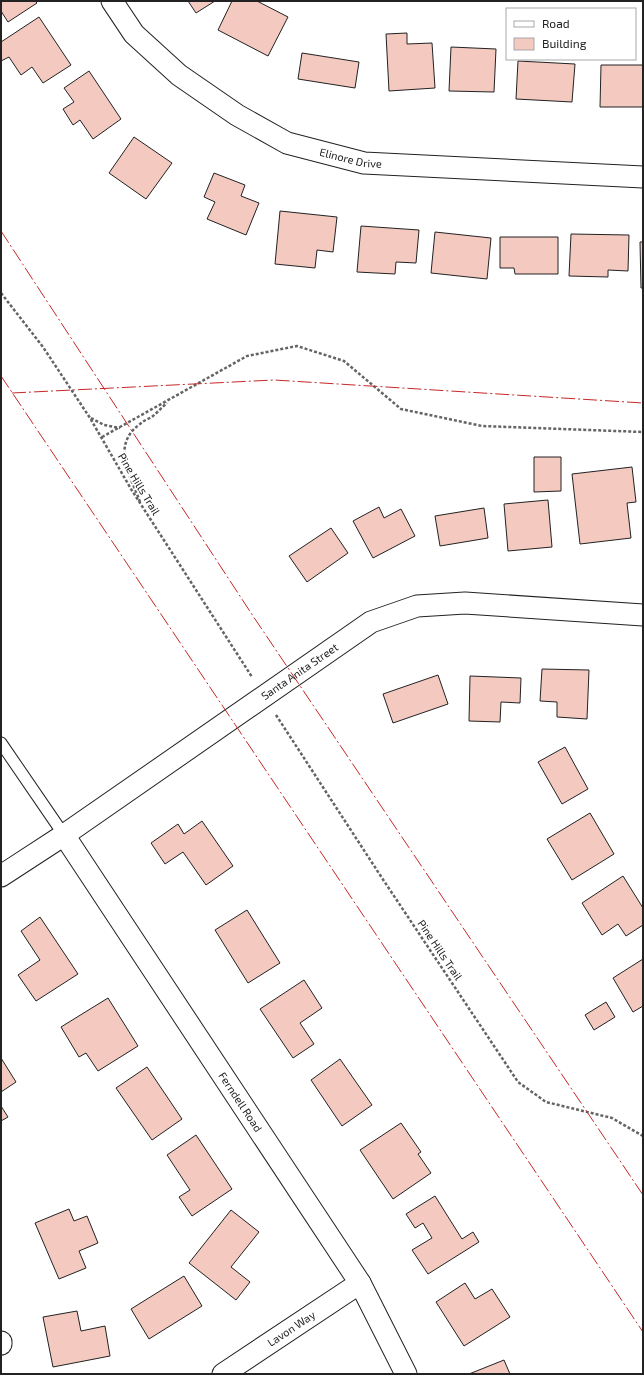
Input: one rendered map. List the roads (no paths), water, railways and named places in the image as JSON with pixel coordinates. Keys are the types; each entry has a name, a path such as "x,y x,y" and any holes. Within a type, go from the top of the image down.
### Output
{"street":[{"name":"Elinore Drive","path":"112,1 134,34 179,75 237,115 287,143 364,163 643,177"},
{"name":"Santa Anita Street","path":"1,876 64,835 371,622 418,606 465,603 643,615"},
{"name":"Ferndell Road","path":"64,835 360,1283 406,1374"},
{"name":"Lavon Way","path":"223,1374 360,1283"}],"lane":[{"path":"1,743 64,835"}]}
